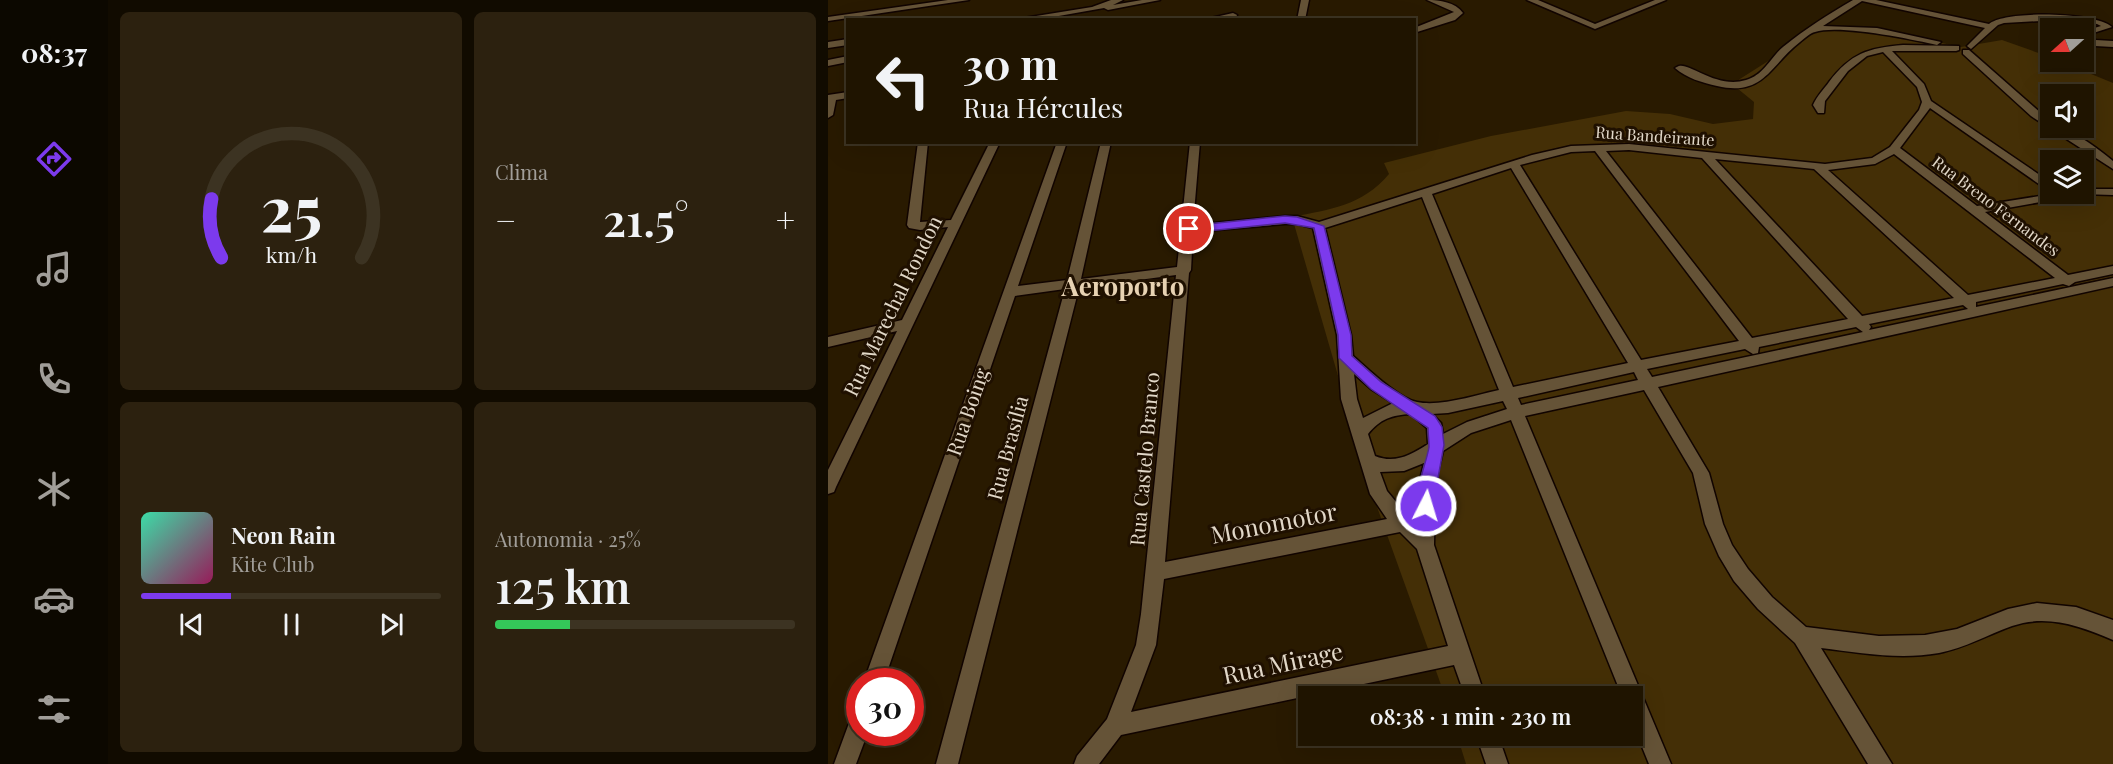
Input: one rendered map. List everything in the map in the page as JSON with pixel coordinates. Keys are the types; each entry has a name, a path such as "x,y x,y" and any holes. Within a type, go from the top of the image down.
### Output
{"street":[{"path":"839,17 909,0"},
{"path":"828,19 965,0"},
{"path":"1029,18 1156,0"},
{"path":"1300,18 1305,0"},
{"path":"1416,30 1452,18 1459,13 1456,9 1431,0"},
{"path":"1531,0 1595,27 1662,0"},
{"path":"1543,5 1556,0"},
{"path":"1680,68 1703,81 1745,83 1766,74 1777,57 1812,29 1859,0"},
{"path":"1864,0 1990,27"},
{"path":"1067,18 1075,15 1078,11"},
{"path":"1215,18 1233,14"},
{"path":"1968,49 1990,27 2004,21 2040,20"},
{"path":"2094,20 2108,27 2094,31"},
{"path":"1812,29 1861,29 1896,33 1981,52 2040,108"},
{"path":"828,45 846,42"},
{"path":"2094,43 2113,44"},
{"path":"1821,111 1818,105 1820,100 1853,61 1871,53 1886,50 1955,46"},
{"path":"1968,49 2040,118"},
{"path":"1886,50 1921,86 1927,102 2040,180"},
{"path":"828,63 846,59"},
{"path":"828,115 830,97 846,94"},
{"name":"Rua Bandeirante","path":"1189,229 1285,220 1297,220 1319,226 1514,164 1553,153 1597,147 1629,147 1817,166 1860,164 1875,161 1894,149 1924,110 1927,102"},
{"path":"2072,138 2113,166"},
{"path":"2082,138 2113,157"},
{"path":"922,144 913,225 956,223"},
{"name":"Rua Marechal Rondon","path":"828,487 994,144"},
{"name":"Rua Boing","path":"879,668 1061,144"},
{"name":"Rua Brasília","path":"947,764 1072,284 1106,144"},
{"name":"Rua Castelo Branco","path":"1085,764 1115,726 1146,645 1156,572 1196,144"},
{"path":"1597,147 1760,358"},
{"name":"Rua Breno Fernandes","path":"1894,149 2078,289"},
{"path":"1705,155 1871,334"},
{"path":"1514,164 1690,452 1701,473 1714,524 1725,550 1741,575 1765,603 1802,636 1881,764"},
{"path":"1817,166 1978,311"},
{"path":"2094,192 2113,192"},
{"path":"1426,193 1660,764"},
{"path":"1976,210 2040,198"},
{"path":"1319,226 1344,335 1349,399 1379,494 1401,523 1425,544"},
{"path":"1009,292 1185,270"},
{"path":"1360,432 1379,414 1393,410 1448,407 1638,366 2113,270"},
{"path":"1368,460 1387,468 1399,467 1410,464 1436,445 1461,431 1517,412 2113,282"},
{"path":"828,342 905,324"},
{"path":"1346,358 1390,396 1416,410 1430,420 1435,427 1436,445 1427,484 1425,544 1472,686"},
{"name":"Monomotor","path":"1156,572 1426,519"},
{"path":"1802,636 1888,645 1922,646 1954,641 2010,617 2030,612 2071,614 2092,620 2113,630"},
{"name":"Rua Mirage","path":"1115,726 1462,653"},
{"path":"845,764 852,746"},
{"path":"1491,746 1497,764"}],"shaded area":[{"path":"1831,28 1885,31 1961,47 2002,40 2040,53 2040,72 2086,72 2113,83 2113,764 1466,764 1460,746 1643,746 1643,686 1441,686 1372,493 1292,217 1357,200 1379,185 1389,174 1384,163 1491,136 1626,111 1670,114 1713,124 1753,119 1754,102 1732,84 1811,34"}],"district":[{"name":"Aeroporto","path":"1123,287"}],"route":[{"path":"1189,229 1276,220 1297,220 1319,226 1344,335 1346,358 1390,396 1416,410 1430,420 1435,427 1436,445 1427,484 1426,506"}]}
